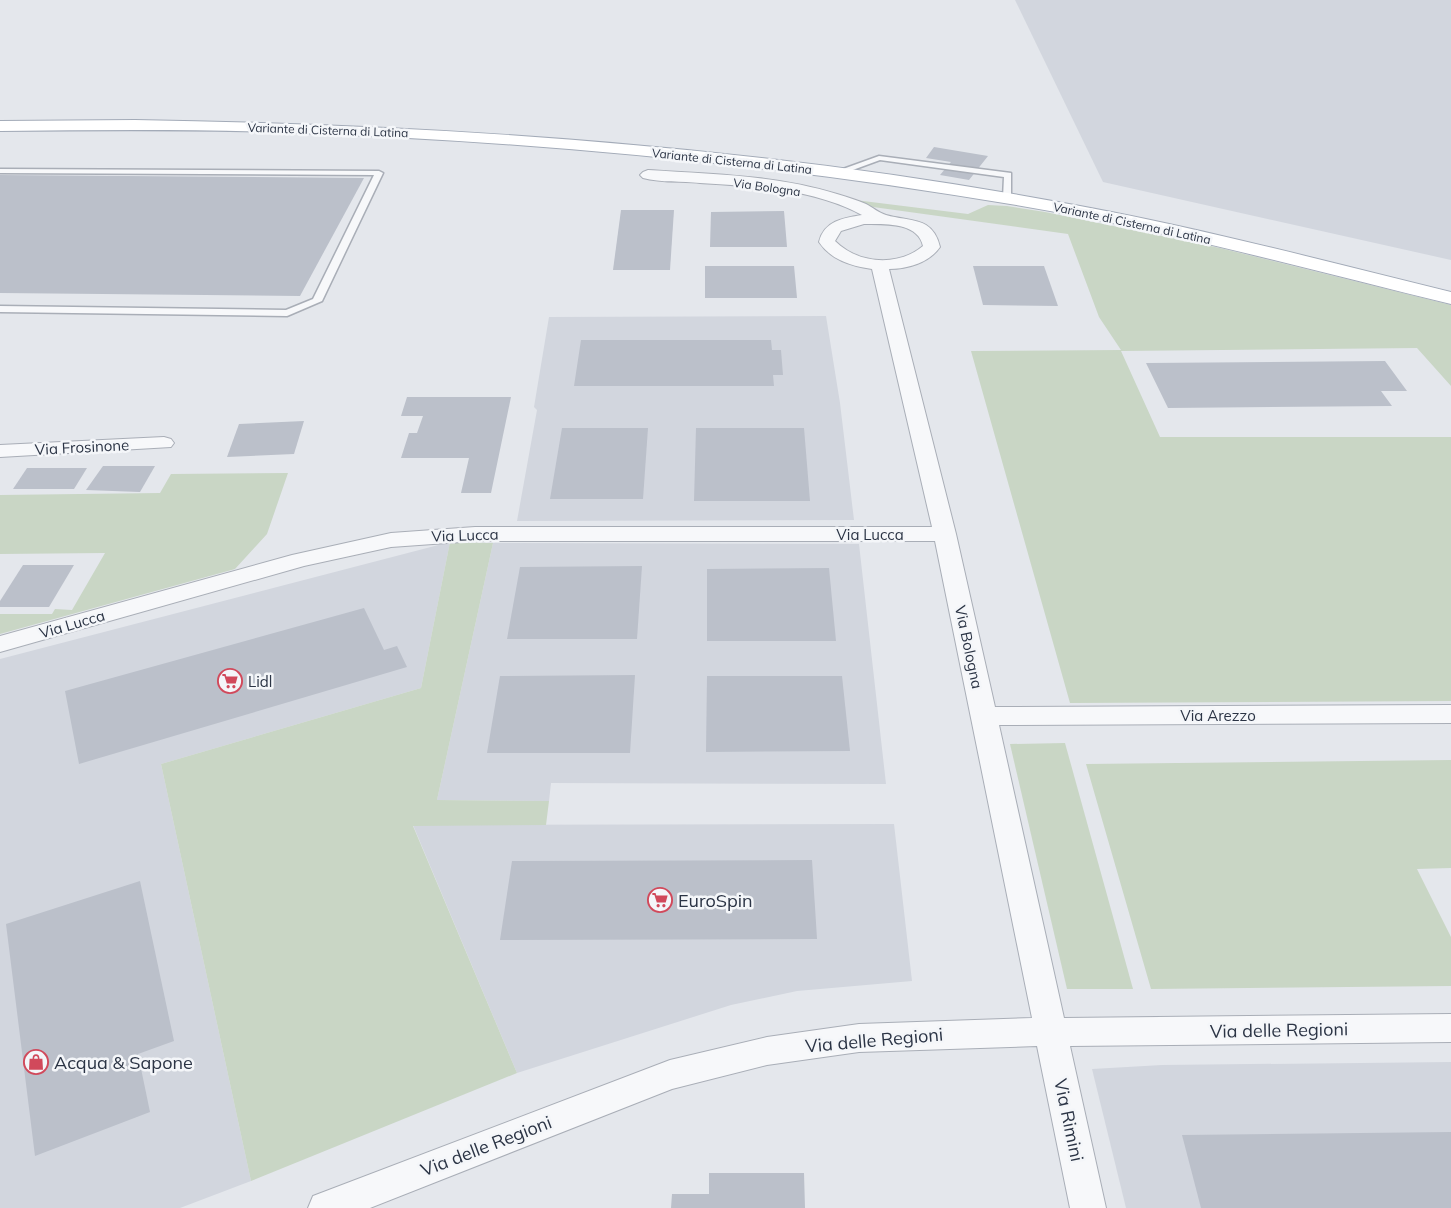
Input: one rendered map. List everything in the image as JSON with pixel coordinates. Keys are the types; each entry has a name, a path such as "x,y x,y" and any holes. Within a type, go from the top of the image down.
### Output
{"main road":[{"path":"0,117 148,118 313,127"},
{"name":"Variante di Cisterna di Latina","path":"0,126 313,127 589,146 836,173 1007,198 1161,228 1451,298"},
{"path":"0,134 313,127"}],"street":[{"name":"Via Bologna","path":"648,175 714,179 801,191 857,206 882,219"},
{"name":"Via Bologna","path":"882,219 907,223 926,232 932,239 932,247 926,254 914,260 879,264 860,262 844,257 833,250 827,242 828,234 835,227 848,222 882,219"},
{"name":"Via Bologna","path":"879,264 945,534 1050,1032"},
{"name":"Via Frosinone","path":"0,451 164,443"},
{"name":"Via Lucca","path":"0,644 317,555 391,540 476,534 945,534"},
{"name":"Via Arezzo","path":"984,716 1451,714"},
{"name":"Via delle Regioni","path":"326,1208 670,1075 728,1059 767,1051 858,1038 967,1033 1451,1028"},
{"name":"Via Rimini","path":"1050,1032 1088,1208"}],"lane":[{"path":"0,171 379,173 317,301 304,307 287,313 0,310"}],"shaded area":[{"path":"1015,0 1451,0 1451,260 1103,182"},
{"path":"826,316 840,403 854,520 517,521 537,410 534,407 549,317"},
{"path":"450,542 421,688 161,764 251,1181 180,1208 0,1208 0,659"},
{"path":"493,543 859,544 886,784 551,783 549,801 437,800"},
{"path":"894,824 912,981 797,991 731,1005 517,1073 413,825"},
{"path":"1451,1062 1451,1208 1126,1208 1092,1069 1162,1065"}],"green space":[{"path":"855,200 968,214 988,205 1045,212 1220,248 1451,305 1451,386 1417,348 1121,351 1160,437 1451,437 1451,701 1070,703 971,351 1121,350 1099,317 1068,234 873,207"},
{"path":"288,473 267,534 235,569 0,634 0,614 52,614 55,609 72,610 105,553 0,554 0,495 160,493 171,474"},
{"path":"450,542 493,543 437,800 549,801 546,825 413,826 517,1073 251,1181 161,764 421,688"},
{"path":"1065,743 1133,989 1067,989 1010,744"},
{"path":"1451,760 1451,868 1417,869 1451,937 1451,986 1151,989 1086,764"}],"building":[{"path":"934,147 988,156 969,180 940,175 951,162 926,158"},
{"path":"0,175 364,178 300,296 0,293"},
{"path":"621,210 674,210 670,270 613,270"},
{"path":"784,211 787,247 710,247 711,212"},
{"path":"705,266 794,266 797,298 705,298"},
{"path":"973,266 1044,266 1058,306 983,305"},
{"path":"581,340 771,340 772,350 781,350 783,375 773,375 774,386 574,386"},
{"path":"1385,361 1407,391 1381,391 1392,406 1168,408 1146,363"},
{"path":"407,397 511,397 491,493 461,493 469,458 401,458 409,433 417,433 423,416 401,416"},
{"path":"304,421 294,454 227,457 239,424"},
{"path":"562,428 648,428 643,499 550,499"},
{"path":"696,428 804,428 810,501 694,501"},
{"path":"103,466 155,466 140,492 86,490"},
{"path":"27,468 87,468 74,489 13,489"},
{"path":"23,565 74,565 49,607 0,607 0,601"},
{"path":"642,566 637,639 507,639 520,567"},
{"path":"829,568 836,641 707,641 707,569"},
{"name":"Lidl","path":"364,608 384,650 397,646 407,667 79,764 65,691"},
{"path":"635,675 630,753 487,753 500,676"},
{"path":"707,676 842,676 850,751 706,752"},
{"name":"EuroSpin","path":"812,860 817,939 500,940 512,861"},
{"path":"140,881 174,1041 138,1054 150,1112 35,1156 6,924"},
{"path":"1451,1132 1451,1208 1201,1208 1182,1135"},
{"path":"709,1173 804,1173 805,1208 671,1208 672,1194 709,1194"}],"place":[{"name":"Lidl","path":"230,681"},
{"name":"EuroSpin","path":"660,900"},
{"name":"Acqua & Sapone","path":"36,1062"}]}
